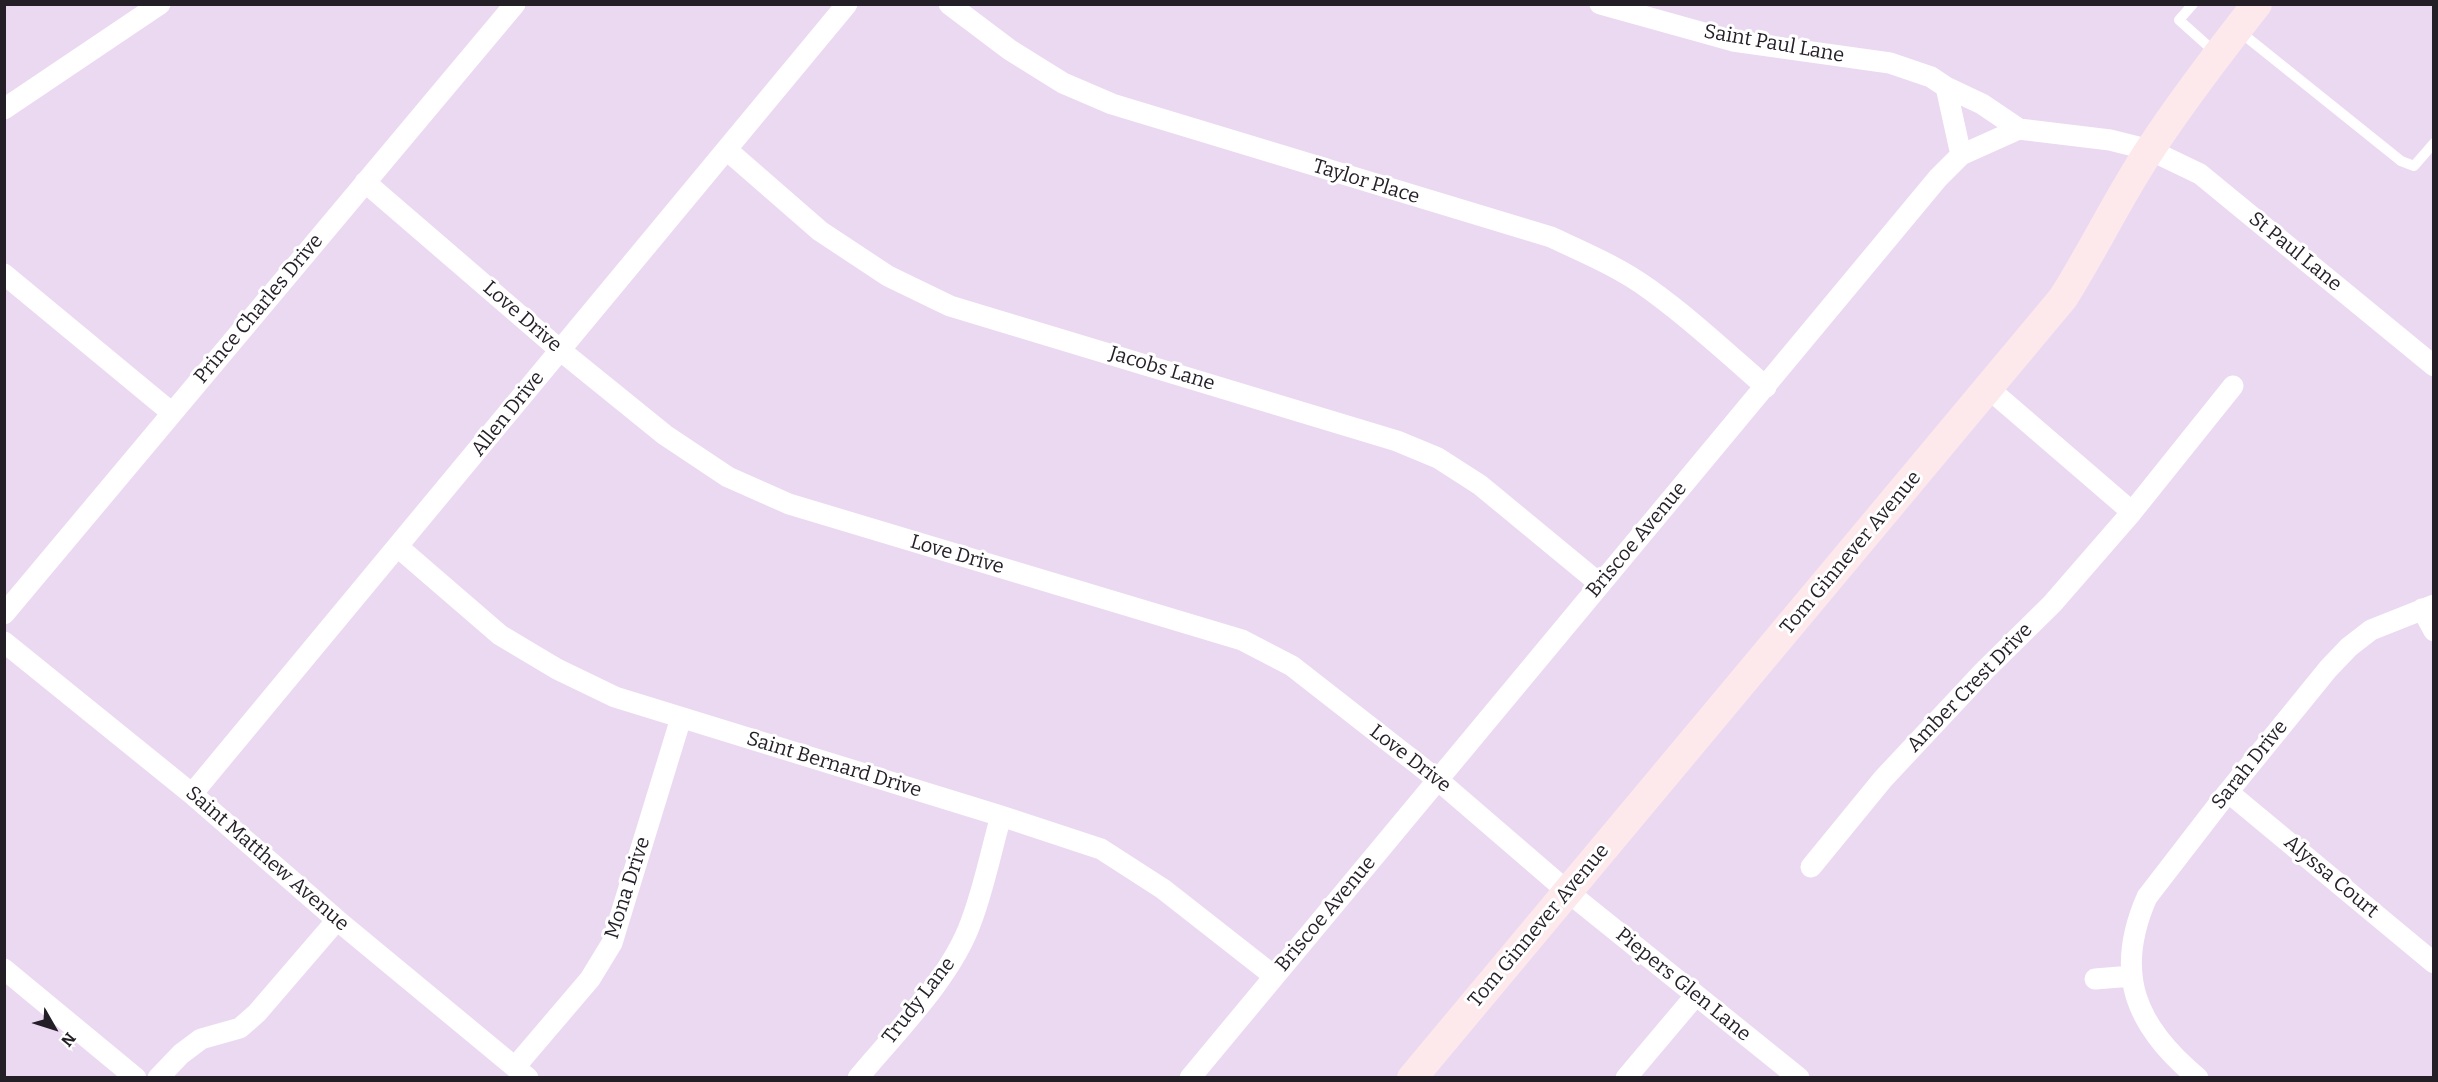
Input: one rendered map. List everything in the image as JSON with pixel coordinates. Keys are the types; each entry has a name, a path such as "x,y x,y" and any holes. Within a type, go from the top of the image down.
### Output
{"main road":[{"name":"Tom Ginnever Avenue","path":"1412,1077 2063,298 2089,258 2150,150 2217,54 2257,4"}],"street":[{"path":"4,109 160,4"},
{"name":"Prince Charles Drive","path":"4,614 515,4"},
{"name":"Allen Drive","path":"192,794 847,4"},
{"name":"Taylor Place","path":"950,4 1010,50 1063,83 1112,104 1551,237 1605,262 1648,288 1683,315 1766,387"},
{"name":"Saint Paul Lane","path":"1600,4 1733,41 1890,63 1931,77 1946,87"},
{"path":"1946,87 1982,104 2019,129 2110,140 2150,150"},
{"path":"1946,87 1961,155"},
{"name":"Briscoe Avenue","path":"1190,1077 1938,178 1961,155 2019,129"},
{"name":"Jacobs Lane","path":"727,150 820,231 888,276 950,306 1397,441 1438,458 1480,484 1600,584"},
{"name":"St Paul Lane","path":"2150,150 2200,174 2430,356"},
{"name":"Love Drive","path":"365,182 561,350 665,435 728,477 789,504 1242,640 1292,666 1438,780 1568,892"},
{"path":"4,274 172,413"},
{"name":"Amber Crest Drive","path":"1811,867 1883,779 1984,671 2052,604 2132,512 2233,386"},
{"path":"1988,388 2132,512"},
{"name":"Saint Bernard Drive","path":"398,547 500,635 557,669 615,697 1101,849 1163,889 1274,976"},
{"path":"2428,607 2433,631"},
{"name":"Sarah Drive","path":"2198,1077 2168,1052 2142,1015 2132,976 2132,940 2138,916 2147,897 2228,792 2328,669 2349,647 2372,630 2428,607"},
{"name":"Saint Matthew Avenue","path":"4,642 192,794 337,920 521,1072"},
{"name":"Mona Drive","path":"521,1072 590,979 612,943 681,718"},
{"name":"Alyssa Court","path":"2228,792 2433,963"},
{"name":"Trudy Lane","path":"858,1077 942,976 957,952 971,922 1001,816"},
{"name":"Piepers Glen Lane","path":"1568,892 1799,1077"},
{"path":"158,1077 181,1054 201,1040 240,1028 257,1013 337,920"},
{"path":"4,969 136,1077"},
{"path":"2095,979 2132,976"},
{"path":"1626,1077 1696,995"}],"lane":[{"path":"2193,4 2179,20 2217,54"},
{"path":"2237,29 2401,161 2414,166 2433,143"}]}
